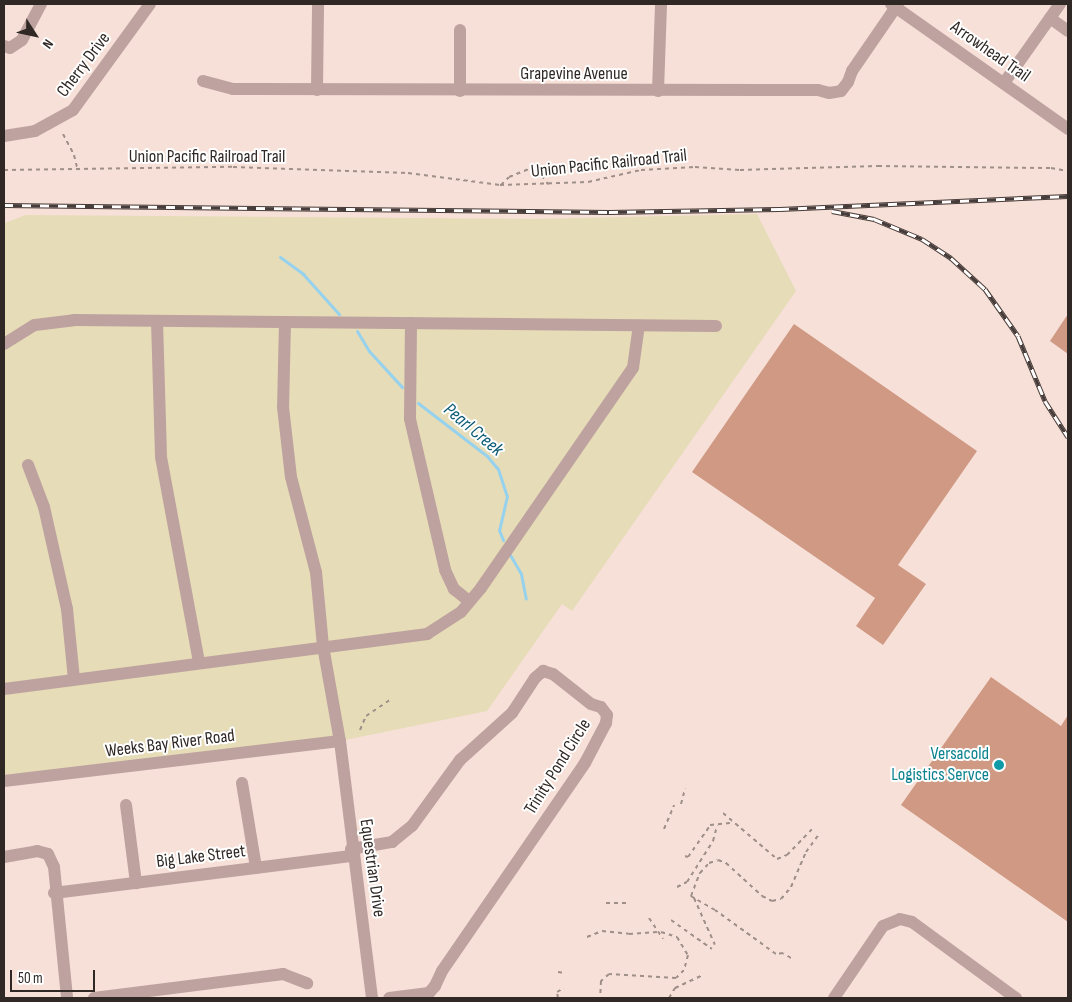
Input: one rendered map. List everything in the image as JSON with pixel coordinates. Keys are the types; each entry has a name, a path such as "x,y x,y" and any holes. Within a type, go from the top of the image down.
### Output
{"street":[{"path":"4,46 10,48 22,40 42,4"},
{"name":"Cherry Drive","path":"4,136 35,131 73,110 150,4"},
{"path":"317,90 318,4"},
{"path":"658,91 661,4"},
{"path":"1004,83 1060,4"},
{"name":"Grapevine Avenue","path":"203,81 234,89 460,91 818,90 829,94 840,90 895,5"},
{"name":"Arrowhead Trail","path":"895,5 1068,129"},
{"path":"1050,18 1068,31"},
{"path":"460,30 460,91"},
{"path":"4,344 35,325 74,320 716,326"},
{"path":"157,321 161,457 199,663"},
{"name":"Equestrian Drive","path":"285,322 283,407 291,477 316,572 322,646 340,741 352,852 372,998"},
{"path":"411,323 410,419 445,570 454,589 469,601"},
{"path":"4,688 427,634 461,612 633,368 639,325"},
{"path":"28,464 44,507 67,609 74,679"},
{"name":"Trinity Pond Circle","path":"352,852 392,842 412,826 460,760 501,724 543,671 553,674 591,704 601,707 607,715 606,723 585,763 442,970 435,986 429,993 389,998"},
{"name":"Weeks Bay River Road","path":"4,782 340,741"},
{"path":"242,783 256,868"},
{"path":"126,805 136,883"},
{"path":"4,857 37,851 48,854 54,867 54,893 68,998"},
{"name":"Big Lake Street","path":"54,893 256,868 352,852"},
{"path":"834,998 883,926 891,920 900,919 912,922 1016,998"},
{"path":"94,998 283,974 307,983"}],"path":[{"path":"63,134 74,155 78,171"},
{"name":"Union Pacific Railroad Trail","path":"4,170 78,171 233,167 408,173 500,185 588,182 642,170 695,167 740,170 878,166 1051,168 1068,171"},
{"path":"500,185 509,178 531,168 538,169 548,184"},
{"path":"360,730 366,716 391,700"},
{"path":"681,804 684,789"},
{"path":"664,829 674,805"},
{"path":"723,813 777,859 787,855 813,828"},
{"path":"685,856 688,857 710,825 718,826 732,822"},
{"path":"677,887 687,882 713,841 718,826"},
{"path":"715,945 694,898 691,896 692,889 700,873 709,863 718,860 726,863 762,896 772,901 781,899 791,887 806,852 820,833"},
{"path":"694,898 776,954 783,953 791,958"},
{"path":"606,902 628,904"},
{"path":"649,918 661,932 663,939"},
{"path":"671,920 712,949"},
{"path":"587,937 602,931 629,934 661,932 678,937 686,949 687,963 680,975 669,980 609,974 601,981 600,998"},
{"path":"558,972 565,973"},
{"path":"669,998 675,988 701,976"},
{"path":"558,998 557,992 564,988"}],"sand":[{"path":"757,214 796,291 572,611 562,604 487,711 340,741 4,776 5,223 26,215 535,219"}],"building":[{"path":"1068,314 1068,354 1050,341"},
{"path":"794,324 977,451 898,565 926,584 883,645 856,626 875,598 692,472"},
{"name":"Versacold Logistics Servce","path":"991,677 1061,726 1068,715 1068,922 901,805"}],"waterway":[{"name":"Pearl Creek","path":"280,257 303,274 339,314"},
{"name":"Pearl Creek","path":"357,331 369,351 402,387"},
{"name":"Pearl Creek","path":"418,403 487,456 498,469 507,496 499,530 503,540"},
{"name":"Pearl Creek","path":"509,553 521,574 526,599"}],"railway":[{"path":"4,205 609,212 780,209 1068,196"},
{"path":"832,211 874,219 922,239 951,258 985,289 1018,336 1045,401 1068,437"}],"place":[{"name":"Versacold Logistics Servce","path":"999,765"}]}
